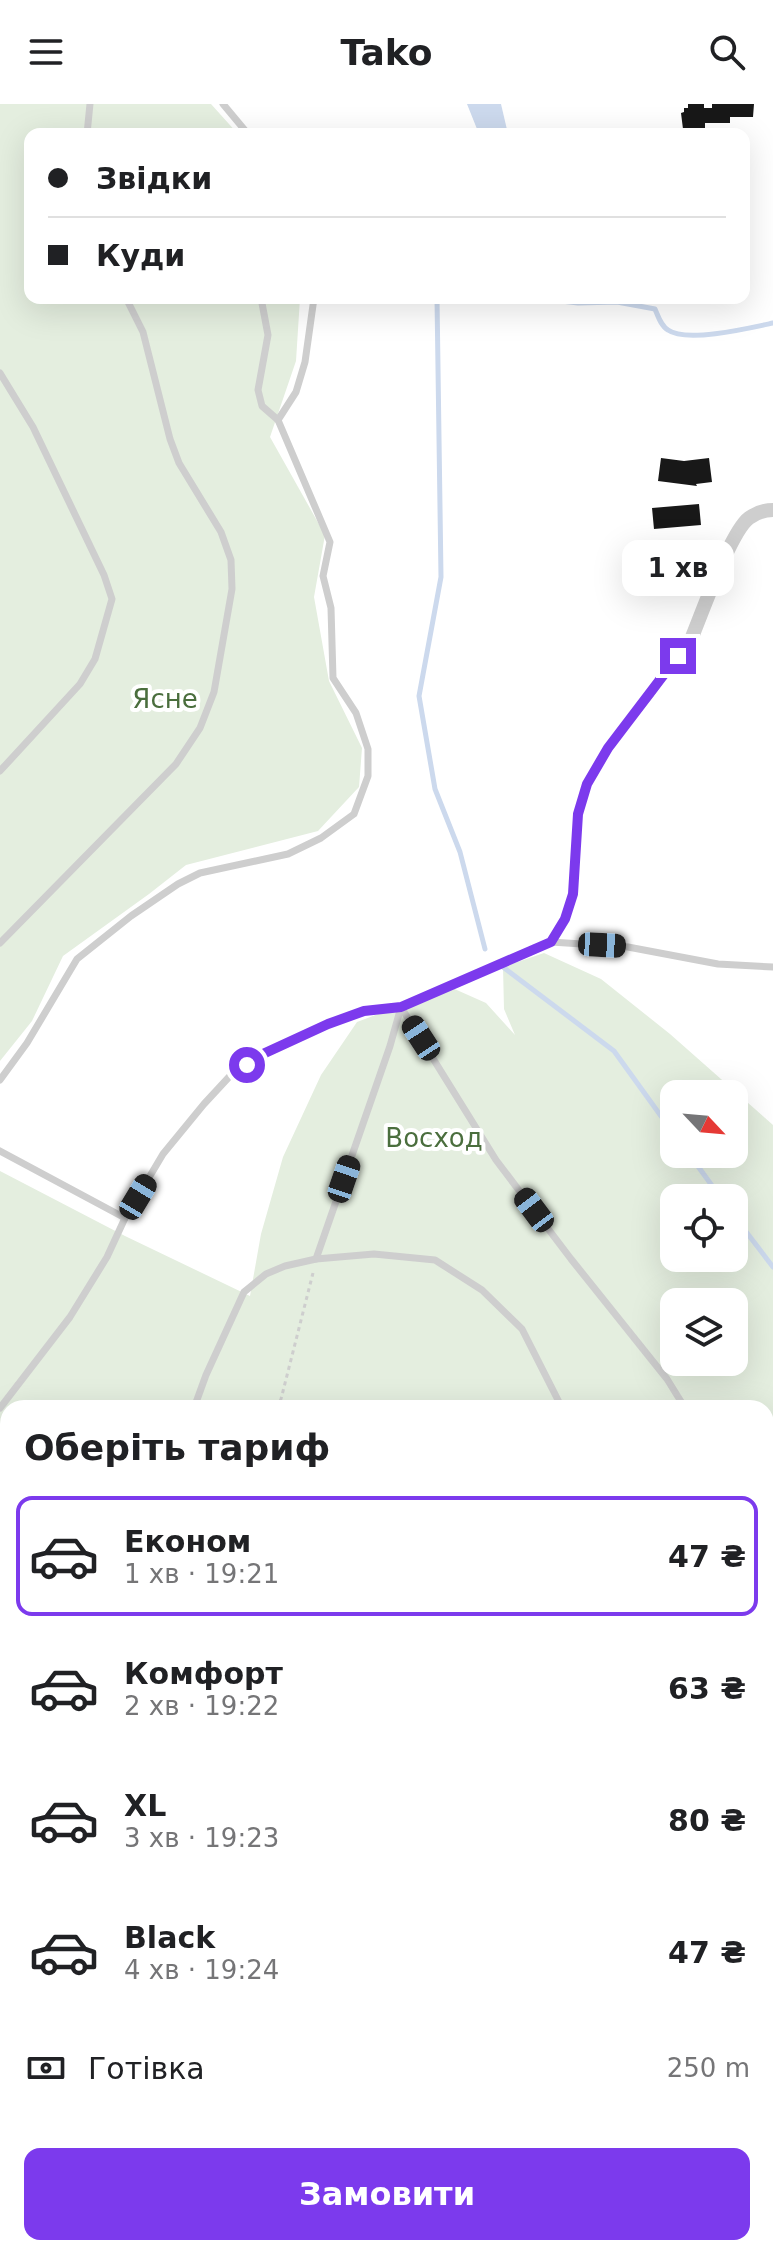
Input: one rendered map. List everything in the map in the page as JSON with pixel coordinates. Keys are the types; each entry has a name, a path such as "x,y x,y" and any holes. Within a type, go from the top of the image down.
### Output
{"street":[{"path":"692,637 736,533 748,518 765,510 773,510"}],"lane":[{"path":"88,128 90,104"},
{"path":"223,104 243,128"},
{"path":"0,943 176,764 200,728 214,692 232,589 231,560 221,532 179,463 143,332 129,304"},
{"path":"0,1080 27,1043 77,959 131,916 200,873 288,854 321,838 354,814 368,776 368,749 356,713 333,678 331,608 323,576 330,542 278,420 262,406 258,390 268,335 262,304"},
{"path":"278,420 296,392 305,362 313,304"},
{"path":"0,373 33,427 104,575 112,599 95,659 80,684 0,771"},
{"path":"551,942 565,919 573,894 578,814 587,784 608,748 692,637"},
{"path":"6,1400 70,1317 107,1257 125,1218 163,1154 229,1077 265,1053 364,1011 401,1007 551,942 628,947 718,964 773,967"},
{"path":"316,1259 401,1007"},
{"path":"401,1007 496,1160 667,1379 680,1400"},
{"path":"0,1151 125,1218"},
{"path":"197,1400 244,1292 266,1274 285,1266 316,1259 374,1254 435,1260 482,1290 522,1329 558,1400"}],"path":[{"path":"281,1400 316,1259"}],"green space":[{"name":"Ясне","path":"0,104 211,104 233,128 24,128 24,304 300,304 296,361 270,437 325,535 314,597 329,681 362,748 359,787 318,831 186,865 63,956 32,1021 0,1061"},
{"name":"Восход","path":"544,953 601,979 722,1080 660,1080 660,1168 748,1168 748,1103 773,1125 773,1400 0,1400 0,1171 250,1296 261,1234 283,1157 321,1075 357,1022 450,987 486,1003 515,1035 504,1009 503,967"}],"water":[{"path":"467,104 501,104 507,128 477,128"}],"building":[{"path":"688,104 704,104 704,108 712,108 712,104 754,104 753,117 730,117 730,123 705,123 705,128 683,128 681,113 688,108"},
{"path":"661,458 684,461 709,458 712,482 697,486 658,481"},
{"path":"699,504 701,525 654,529 652,508"},
{"path":"678,568 680,590 662,592 659,570"}],"waterway":[{"path":"437,304 441,577 419,696 435,789 460,852 485,949"},
{"path":"628,304 655,309 666,328 677,334 703,335 773,323"},
{"path":"503,967 614,1051 660,1115"},
{"path":"699,1168 711,1184"},
{"path":"748,1234 773,1267"}],"route":[{"path":"247,1065 265,1053 328,1024 364,1011 401,1007 551,942 565,919 573,894 578,814 587,784 608,748 678,656"}]}
